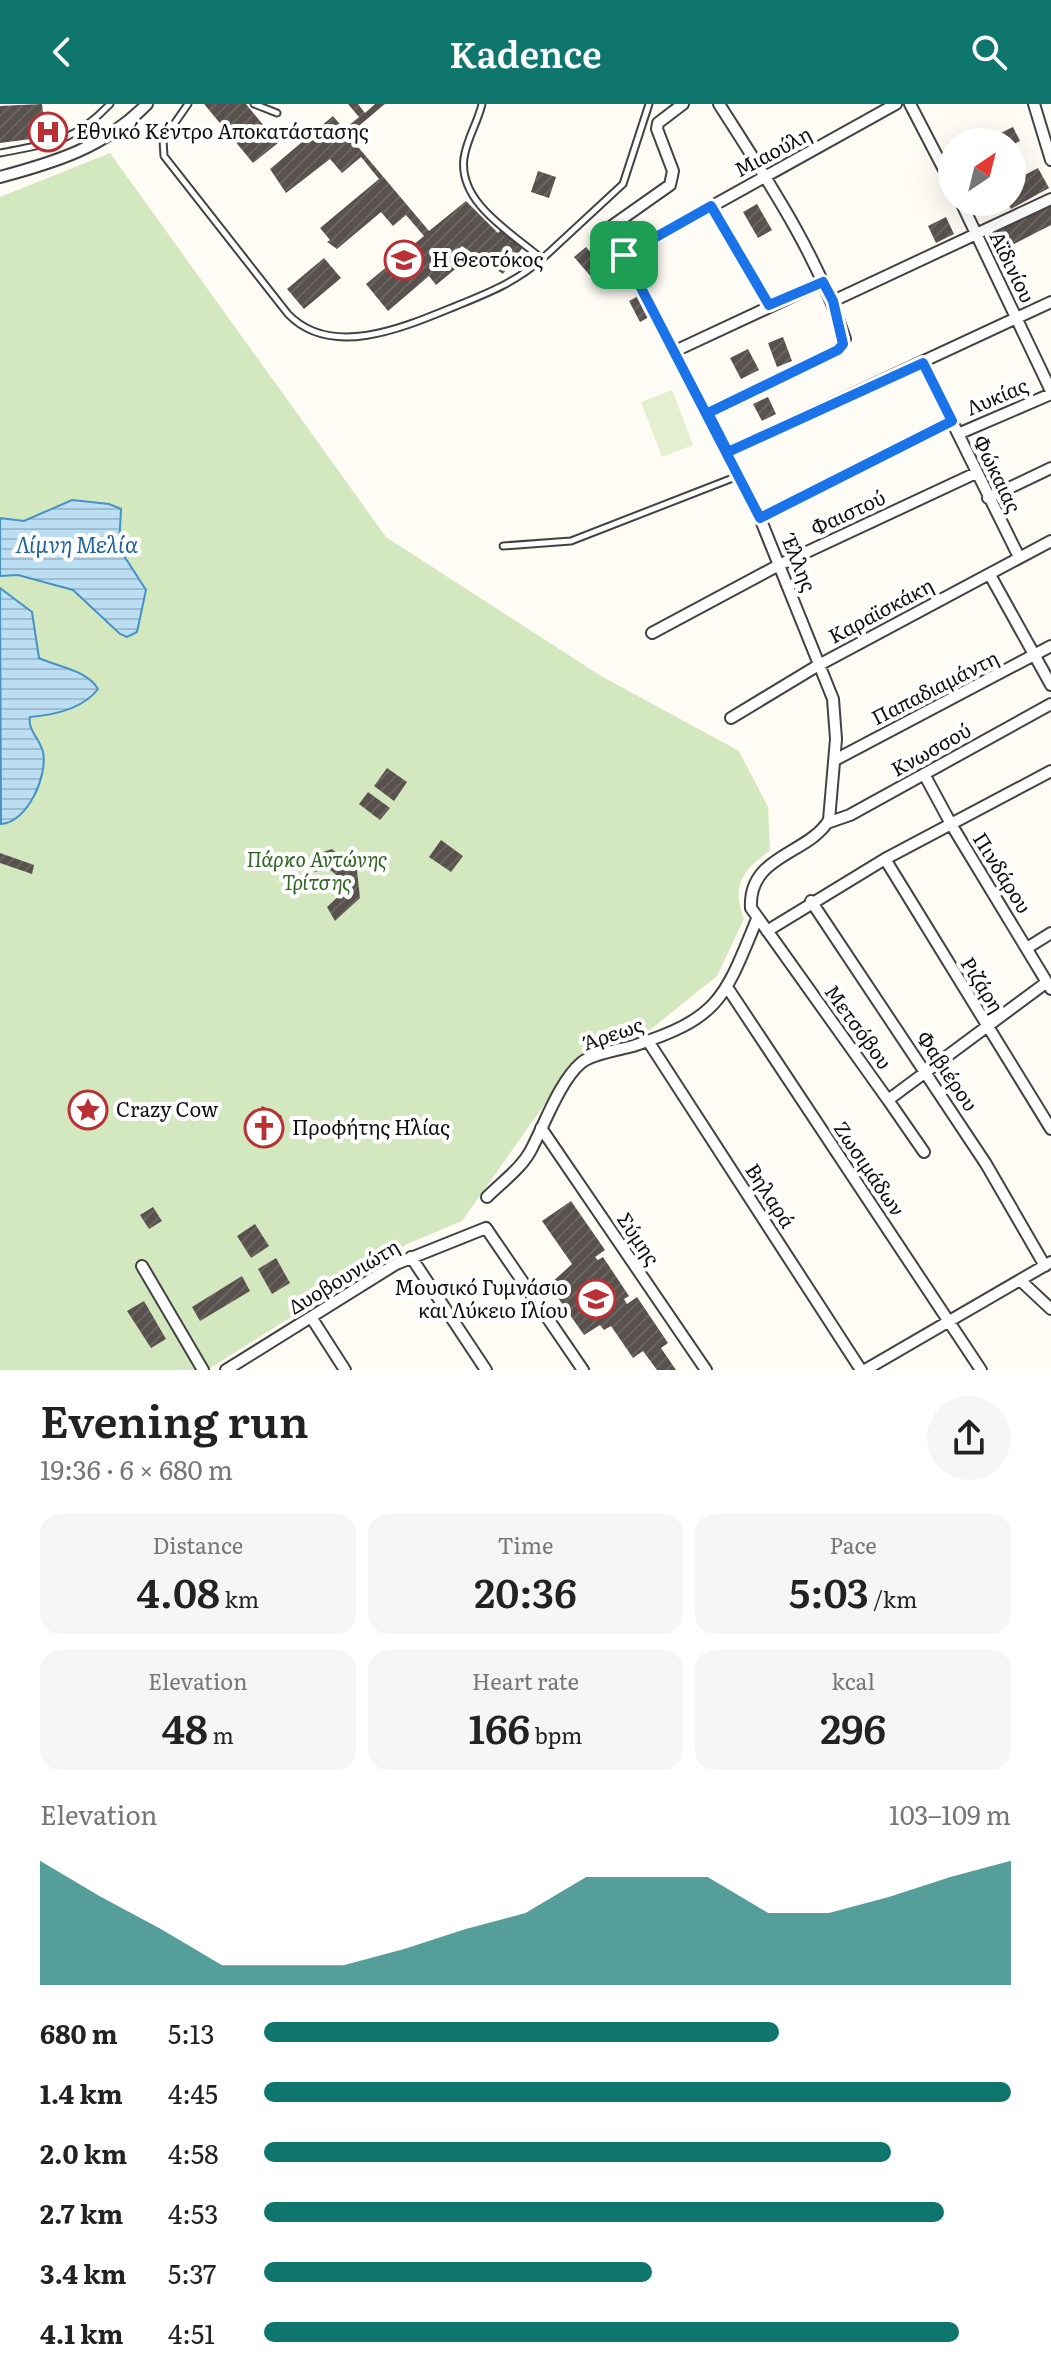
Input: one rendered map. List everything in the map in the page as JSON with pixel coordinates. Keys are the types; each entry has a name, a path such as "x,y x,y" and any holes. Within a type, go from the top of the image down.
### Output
{"street":[{"path":"0,177 89,148 127,124 147,104"},
{"name":"Έλλης","path":"683,104 658,123 657,129 673,171 670,185 609,228 760,518 834,703 835,760 827,823"},
{"path":"708,413 838,350 845,339 833,301 823,282 765,177 719,104"},
{"name":"Μιαούλη","path":"624,255 896,104"},
{"path":"910,104 938,158"},
{"path":"1034,104 1051,160"},
{"path":"833,301 1051,199"},
{"path":"711,206 769,305"},
{"name":"Αϊδινίου","path":"967,216 1051,392"},
{"path":"675,351 823,282"},
{"path":"728,452 1051,302"},
{"name":"Φώκαιας","path":"923,363 1019,557"},
{"name":"Λυκίας","path":"958,434 1051,392"},
{"path":"760,518 952,421"},
{"path":"988,498 1051,468"},
{"name":"Φαιστού","path":"652,633 779,565 976,473"},
{"name":"Καραϊσκάκη","path":"731,718 817,666 1051,541"},
{"path":"990,575 1051,685"},
{"name":"Παπαδιαμάντη","path":"835,760 1051,646"},
{"name":"Κνωσσού","path":"827,823 842,819 1051,704"},
{"path":"827,823 765,868 758,879 750,894 751,908 767,931 811,901 885,859 1051,771"},
{"name":"Πινδάρου","path":"924,774 1049,985"},
{"name":"Ριζάρη","path":"885,859 1051,1129"},
{"name":"Φαβιέρου","path":"811,901 986,1164 1048,1264"},
{"name":"Άρεως","path":"487,1197 526,1157 581,1062 693,1024 727,987 757,919"},
{"name":"Μετσόβου","path":"767,931 888,1100 927,1074 986,1026 1049,985"},
{"path":"1027,948 1051,933"},
{"name":"Ζωσιμάδων","path":"727,987 981,1370"},
{"name":"Βηλαρά","path":"648,1041 863,1370"},
{"path":"888,1100 924,1152"},
{"name":"Σύμης","path":"541,1128 706,1370"},
{"name":"Δυοβουνιώτη","path":"226,1370 411,1257 486,1228 583,1370"},
{"path":"411,1257 486,1370"},
{"path":"863,1370 1048,1264"},
{"path":"142,1266 203,1370"},
{"path":"1020,1280 1051,1309"},
{"path":"311,1317 345,1370"}],"lane":[{"path":"0,153 69,138 85,129 110,104"},
{"path":"188,104 163,140 164,156 288,314 309,331 350,335 396,331 508,284 542,259 623,184 649,104"},
{"path":"254,104 277,113"},
{"path":"482,104 464,157 465,185 486,210 542,259"},
{"path":"503,546 571,541 739,476"}],"green space":[{"name":"Πάρκο Αντώνης Τρίτσης","path":"110,153 386,537 601,676 739,751 768,807 770,851 752,865 742,880 739,897 744,919 717,976 650,1030 576,1060 462,1221 407,1244 207,1370 0,1370 0,197"},
{"path":"672,390 693,445 662,457 641,402"}],"water":[{"name":"Λίμνη Μελία","path":"72,500 109,504 121,509 119,548 146,590 137,632 127,637 73,590 18,575 0,576 0,518 24,521"},
{"path":"0,588 32,612 39,658 80,673 98,689 76,706 58,713 30,717 30,726 43,752 42,773 34,796 20,815 1,824"}],"building":[{"path":"42,104 46,137 0,143 0,106"},
{"path":"204,104 246,104 278,143 253,163"},
{"path":"348,104 358,104 365,113 375,104 385,104 348,135 429,231 466,201 498,233 501,230 523,247 503,274 462,246 450,256 459,266 436,285 429,276 388,311 366,284 424,236 406,215 393,226 381,212 337,249 327,242 330,240 320,228 379,179 361,157 342,173 330,159 286,193 270,169 333,116 344,129 359,117"},
{"path":"1038,168 1049,188 1026,201 1026,174"},
{"path":"538,171 556,177 549,198 531,192"},
{"path":"1051,203 1051,225 991,256 980,234"},
{"path":"757,204 772,230 758,238 743,212"},
{"path":"946,217 954,234 936,243 928,226"},
{"path":"586,247 611,275 599,286 574,257"},
{"path":"324,258 341,278 304,309 287,289"},
{"path":"638,296 649,317 640,322 629,301"},
{"path":"783,337 792,361 777,367 768,343"},
{"path":"748,349 759,370 741,379 730,358"},
{"path":"768,397 776,414 762,421 753,404"},
{"path":"387,768 407,782 394,801 374,786"},
{"path":"368,792 390,808 380,820 359,804"},
{"path":"441,840 463,856 451,872 429,857"},
{"path":"332,849 357,870 360,898 335,921 327,907 341,894 341,879 328,868 315,872 311,856"},
{"path":"0,853 34,865 32,874 0,863"},
{"name":"Προφήτης Ηλίας","path":"262,1106 282,1116 267,1148 247,1140"},
{"path":"571,1201 605,1250 595,1257 598,1260 603,1257 629,1296 624,1299 627,1304 637,1297 668,1343 661,1348 676,1370 657,1370 643,1351 633,1358 611,1326 604,1330 600,1325 584,1335 549,1285 572,1264 542,1221"},
{"path":"153,1207 162,1221 149,1229 140,1215"},
{"path":"255,1224 269,1246 251,1258 237,1236"},
{"path":"276,1258 290,1283 272,1294 258,1269"},
{"path":"242,1276 250,1291 200,1321 192,1307"},
{"path":"144,1301 166,1339 151,1348 127,1311"}],"place":[{"name":"Εθνικό Κέντρο Αποκατάστασης","path":"48,132"},
{"name":"Η Θεοτόκος","path":"404,260"},
{"name":"Crazy Cow","path":"88,1110"},
{"name":"Προφήτης Ηλίας","path":"264,1128"},
{"name":"Μουσικό Γυμνάσιο και Λύκειο Ιλίου","path":"596,1299"}],"route":[{"path":"711,206 769,305 823,282 833,301 845,339 843,344 838,350 708,413 728,452 923,363 952,421 760,518 624,255 711,206"}]}
